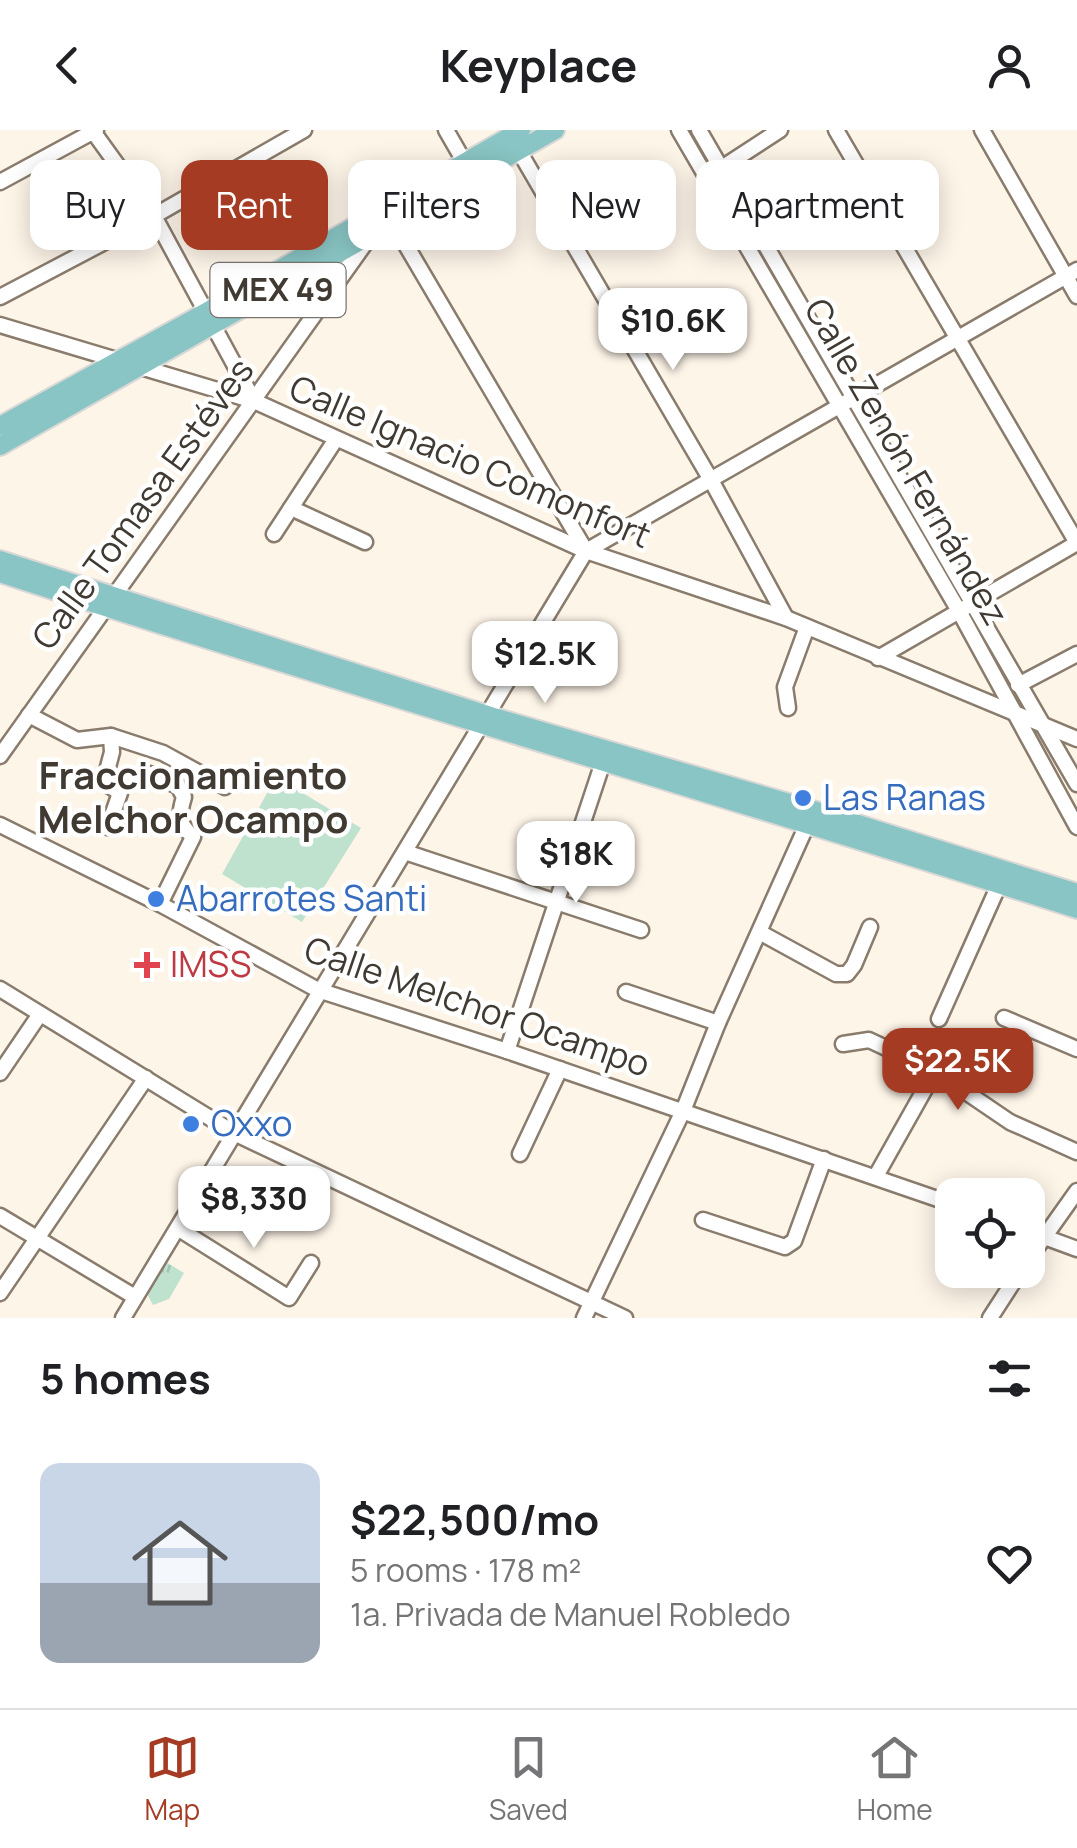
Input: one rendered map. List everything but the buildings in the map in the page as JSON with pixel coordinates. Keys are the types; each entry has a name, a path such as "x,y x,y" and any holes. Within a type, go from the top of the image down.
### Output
{"main road":[{"name":"MEX 49","path":"470,160 521,130"},
{"name":"MEX 49","path":"503,160 555,130"},
{"name":"MEX 49","path":"0,446 142,366 348,235"},
{"name":"MEX 49","path":"0,426 120,359 211,319 348,249"},
{"path":"0,560 108,602"},
{"path":"0,574 108,602 605,754 1002,878 1077,908"},
{"path":"1002,878 1077,893"}],"street":[{"path":"0,182 94,130 115,160"},
{"path":"161,212 304,130"},
{"path":"446,130 463,160"},
{"name":"Calle Zenón Fernández","path":"679,130 697,160"},
{"name":"Calle Zenón Fernández","path":"699,130 716,160"},
{"path":"733,160 780,130"},
{"path":"836,130 1077,543 878,658"},
{"path":"982,130 1072,274 1077,296"},
{"path":"519,151 786,618"},
{"path":"161,229 254,401"},
{"path":"0,297 89,250"},
{"name":"Calle Tomasa Estéves","path":"0,756 361,250"},
{"path":"409,250 586,551"},
{"name":"Calle Zenón Fernández","path":"752,250 965,607 1018,685 1077,784"},
{"name":"Calle Zenón Fernández","path":"765,250 846,403"},
{"path":"123,1318 586,551 1072,274"},
{"name":"Calle Ignacio Comonfort","path":"0,326 254,401 586,551 786,618 1077,738"},
{"path":"274,534 336,438"},
{"path":"291,508 365,542"},
{"name":"Calle Zenón Fernández","path":"965,607 1013,712 1077,827"},
{"path":"788,708 785,687 807,627"},
{"path":"1018,685 1077,654"},
{"path":"29,715 77,740 111,736 163,753 225,786"},
{"path":"108,826 120,793 104,782 112,752 111,736"},
{"path":"507,1051 605,754"},
{"path":"150,774 178,786 184,797 178,816 180,825 193,838 160,904"},
{"path":"584,1318 683,1111 810,818"},
{"name":"Calle Melchor Ocampo","path":"0,825 160,904 318,990 935,1198"},
{"path":"405,852 641,930"},
{"path":"938,1018 1002,878"},
{"path":"761,933 836,974 847,974 870,928"},
{"path":"0,989 236,1134 625,1318"},
{"path":"626,992 718,1023"},
{"path":"0,1073 40,1014"},
{"path":"1004,1018 1077,1049"},
{"path":"843,1044 869,1040 934,1071 1010,1122 1077,1152"},
{"path":"520,1154 560,1069"},
{"path":"876,1176 934,1071"},
{"path":"0,1293 146,1078"},
{"path":"702,1220 785,1247 794,1241 824,1158"},
{"path":"1045,1233 1077,1191"},
{"path":"0,1216 135,1297"},
{"path":"179,1229 289,1298 311,1263"},
{"path":"1045,1237 1077,1249"},
{"path":"990,1318 1009,1288"}],"green space":[{"path":"276,777 361,828 302,922 222,874"},
{"path":"166,1262 184,1273 169,1299 153,1305 146,1292"}],"place":[{"name":"Las Ranas","path":"803,798"},
{"name":"Abarrotes Santi","path":"156,899"},
{"name":"IMSS","path":"147,965"},
{"name":"Oxxo","path":"191,1124"}],"district":[{"name":"Fraccionamiento Melchor Ocampo","path":"193,798"}]}
